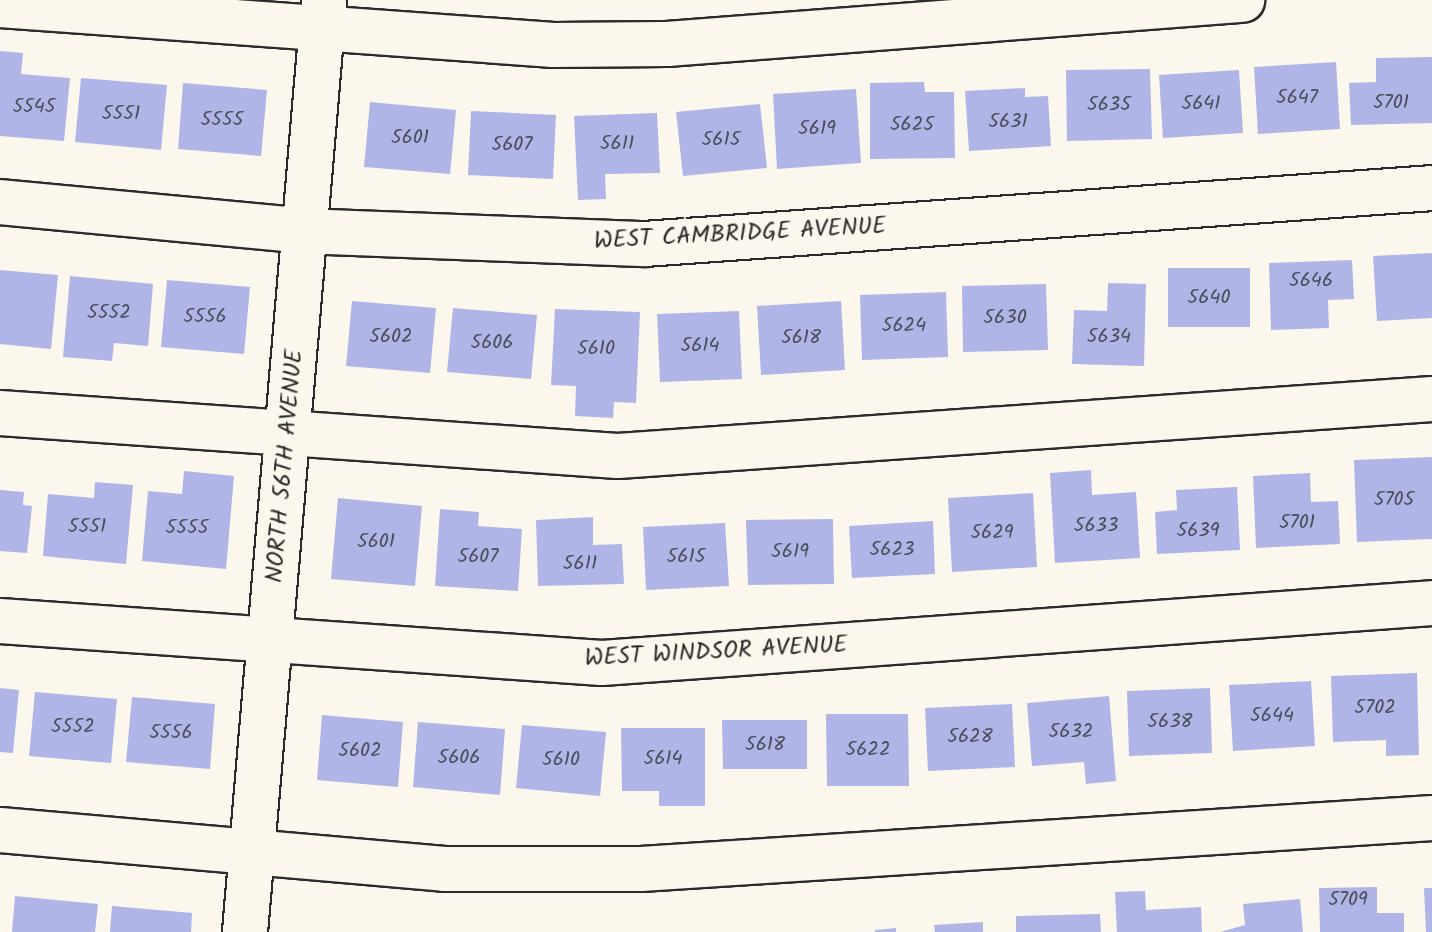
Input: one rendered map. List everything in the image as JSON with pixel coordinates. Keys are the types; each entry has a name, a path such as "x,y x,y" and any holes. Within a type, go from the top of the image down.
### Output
{"street":[{"path":"0,5 322,16 667,44 1242,0"},
{"name":"NORTH 56TH AVENUE","path":"245,932 322,16"},
{"name":"WEST CAMBRIDGE AVENUE","path":"0,202 304,231 644,244 1432,188"},
{"path":"0,413 286,438 618,456 1432,399"},
{"name":"WEST WINDSOR AVENUE","path":"0,621 602,663 1432,603"},
{"path":"0,830 444,869 641,869 1432,818"}],"building":[{"path":"0,51 23,53 21,74 70,78 64,141 0,136"},
{"path":"1432,57 1432,123 1351,125 1349,83 1376,82 1376,58"},
{"path":"1336,62 1340,129 1258,134 1254,67"},
{"path":"1150,69 1152,139 1067,141 1066,70"},
{"path":"1239,70 1243,133 1163,138 1159,75"},
{"path":"81,78 167,85 161,150 75,142"},
{"path":"924,82 925,92 954,92 955,158 870,159 870,83"},
{"path":"183,83 267,90 261,156 178,149"},
{"path":"1025,88 1025,97 1048,96 1051,146 969,151 965,91"},
{"path":"856,89 861,163 777,169 773,94"},
{"path":"370,102 456,110 450,174 364,167"},
{"path":"760,104 767,168 683,176 676,112"},
{"path":"471,111 556,115 553,179 468,175"},
{"path":"657,113 660,173 605,174 606,199 578,200 574,116"},
{"path":"1432,253 1432,318 1377,321 1373,256"},
{"path":"1352,260 1354,299 1328,300 1329,328 1271,330 1269,263"},
{"path":"1168,268 1250,268 1250,327 1168,327"},
{"path":"0,270 58,275 51,349 0,344"},
{"path":"70,276 153,284 148,346 114,343 112,361 63,357"},
{"path":"167,280 250,287 244,354 161,347"},
{"path":"1108,283 1146,284 1144,366 1072,364 1074,310 1107,311"},
{"path":"1046,284 1048,350 963,352 962,286"},
{"path":"946,292 948,357 862,360 860,295"},
{"path":"352,301 436,308 430,373 346,366"},
{"path":"841,301 845,370 761,375 757,306"},
{"path":"453,308 537,315 531,379 447,372"},
{"path":"555,309 640,312 636,403 614,402 613,418 575,416 576,386 551,385"},
{"path":"739,311 742,379 660,382 657,314"},
{"path":"1432,457 1432,539 1357,542 1354,460"},
{"path":"1091,470 1092,495 1136,492 1140,558 1055,563 1050,473"},
{"path":"184,471 234,476 226,569 142,561 148,491 182,494"},
{"path":"1310,473 1311,502 1338,501 1340,544 1256,548 1253,476"},
{"path":"95,482 133,485 126,564 43,556 48,494 94,498"},
{"path":"1237,487 1240,550 1157,554 1155,512 1177,510 1176,490"},
{"path":"0,490 24,492 23,505 32,506 27,553 0,551"},
{"path":"1033,493 1037,567 952,572 948,498"},
{"path":"338,498 422,506 415,586 331,579"},
{"path":"440,509 479,512 478,526 522,529 518,591 435,586"},
{"path":"593,517 593,545 622,544 624,584 538,586 536,520"},
{"path":"833,519 834,584 748,585 746,520"},
{"path":"933,521 935,574 852,578 849,526"},
{"path":"725,523 729,586 646,590 643,527"},
{"path":"1417,673 1419,755 1386,756 1386,740 1333,742 1331,676"},
{"path":"1311,681 1315,746 1233,751 1229,685"},
{"path":"0,688 19,690 13,753 0,752"},
{"path":"1210,688 1212,753 1129,756 1127,691"},
{"path":"35,692 117,699 111,763 29,756"},
{"path":"1109,696 1116,781 1086,784 1084,762 1032,766 1027,703"},
{"path":"132,697 215,704 210,769 126,762"},
{"path":"1012,704 1015,767 928,771 925,708"},
{"path":"826,714 908,714 909,786 827,786"},
{"path":"322,715 403,722 398,787 317,780"},
{"path":"722,720 807,720 807,769 723,769"},
{"path":"418,722 505,729 500,795 413,787"},
{"path":"522,725 606,732 600,796 516,788"},
{"path":"621,728 705,728 705,806 659,806 659,791 622,791"},
{"path":"1377,887 1377,913 1404,913 1404,932 1320,932 1319,888"},
{"path":"1424,888 1432,888 1432,932 1426,932"},
{"path":"1145,891 1146,910 1201,907 1202,932 1117,932 1115,892"},
{"path":"15,896 98,904 95,932 12,932"},
{"path":"1300,899 1303,932 1220,932 1245,925 1243,904"},
{"path":"112,906 192,913 191,932 110,932"},
{"path":"1100,914 1101,932 1016,932 1016,916"},
{"path":"983,922 983,932 935,932 934,925"},
{"path":"896,928 896,932 875,932 875,930"}]}
